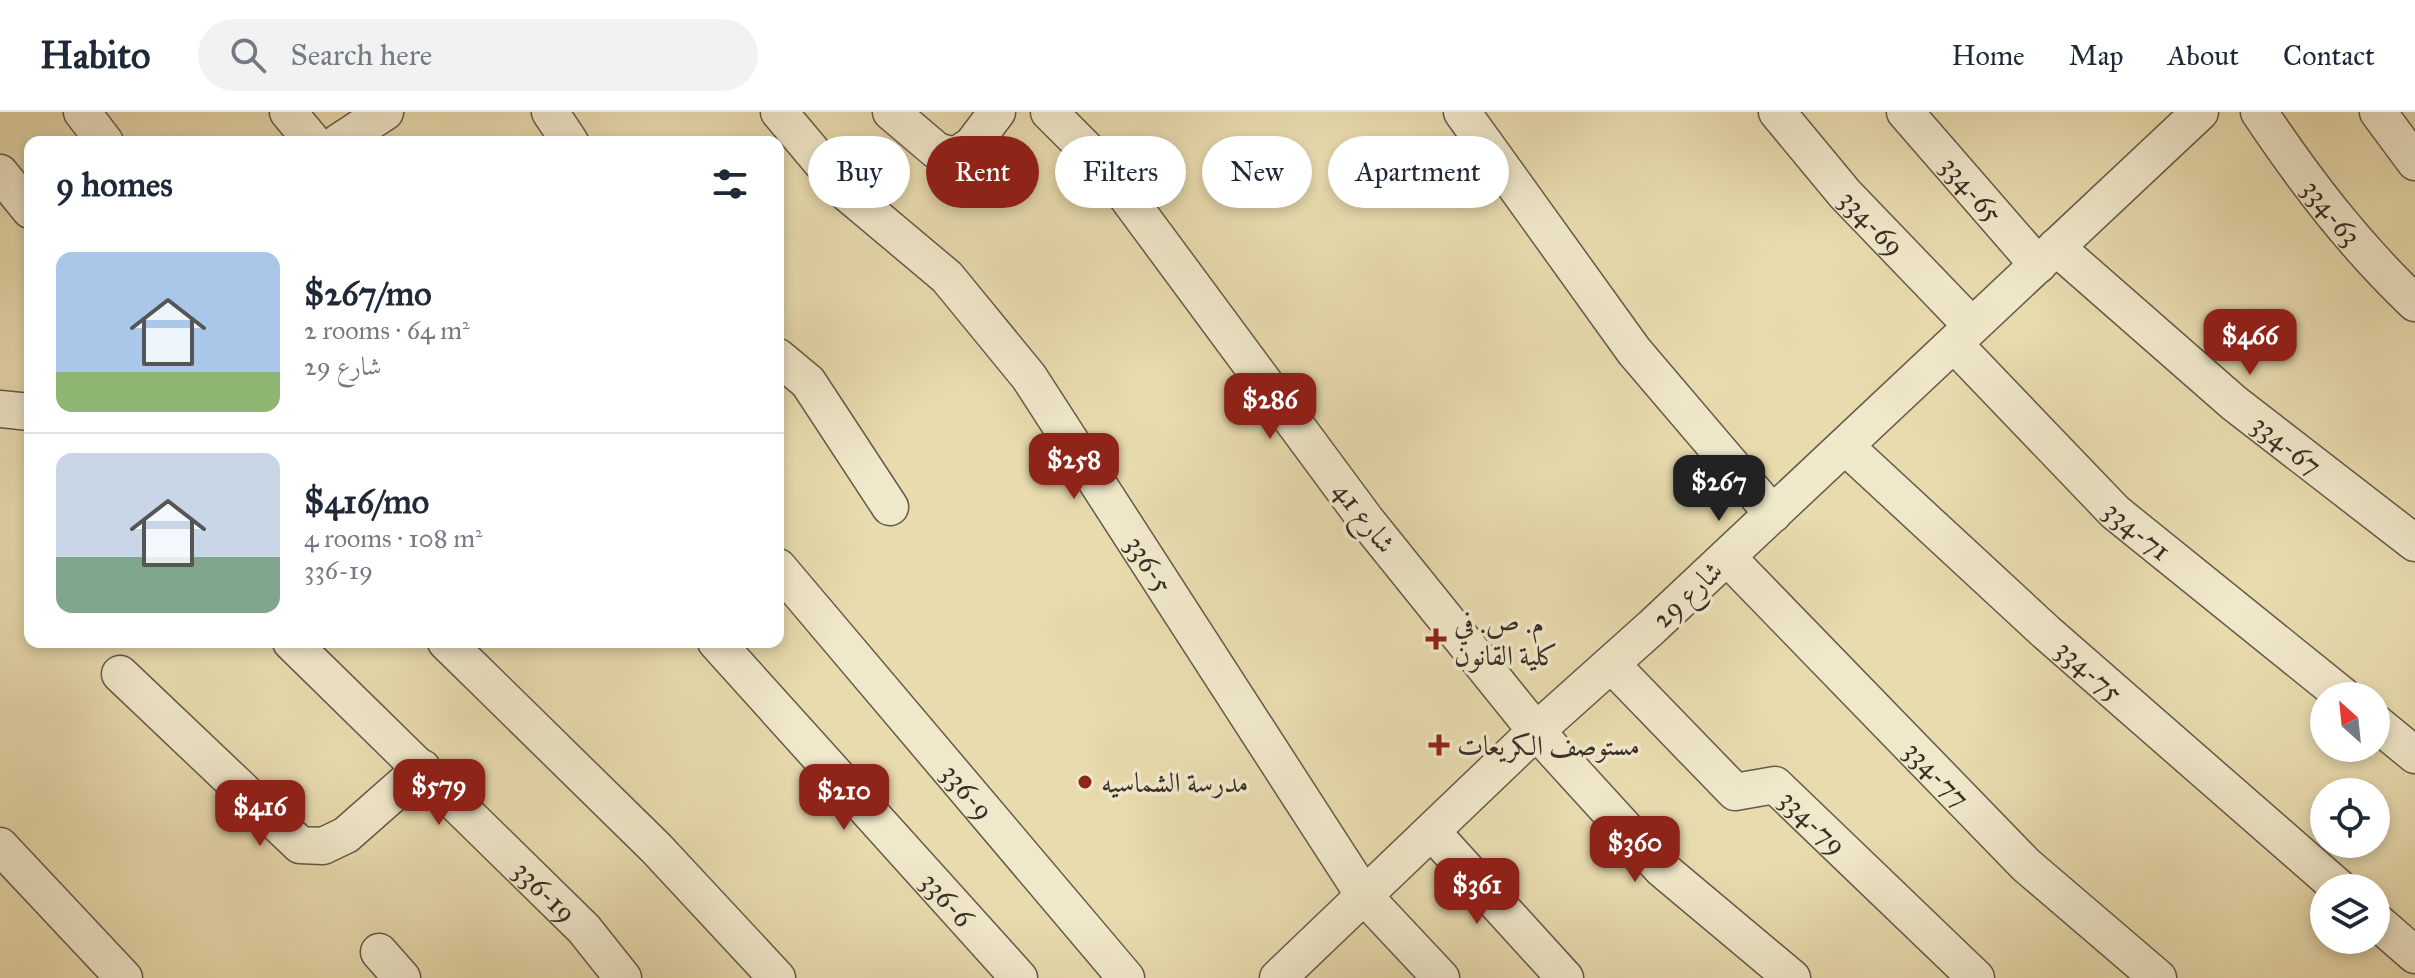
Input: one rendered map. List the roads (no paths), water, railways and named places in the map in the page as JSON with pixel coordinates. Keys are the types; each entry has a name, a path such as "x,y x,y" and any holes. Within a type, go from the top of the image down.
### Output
{"street":[{"path":"82,112 100,136"},
{"path":"288,112 308,136"},
{"path":"348,136 385,112"},
{"path":"550,112 566,136"},
{"name":"336-5","path":"779,112 847,193 947,277 1029,377 1365,897 1441,978"},
{"path":"891,112 937,151 955,156 972,145 997,112"},
{"name":"شارع 41","path":"1049,112 1107,170 1366,520 1536,731 1662,869 1792,978"},
{"path":"1462,112 1634,351 1773,514"},
{"name":"334-69","path":"1777,112 1963,335"},
{"name":"334-65","path":"1905,112 2047,256"},
{"name":"شارع 29","path":"1278,978 1536,731 1727,557 2200,112"},
{"name":"334-63","path":"2259,112 2300,174 2364,255 2415,303"},
{"path":"2378,112 2415,162"},
{"path":"0,173 24,203"},
{"name":"334-67","path":"2047,256 2415,543"},
{"name":"334-71","path":"1963,335 2115,512 2326,682"},
{"path":"784,362 808,382 890,507"},
{"path":"0,409 24,411"},
{"name":"334-75","path":"1845,446 2046,632 2323,874"},
{"name":"334-77","path":"1727,557 2026,865 2158,978"},
{"name":"336-9","path":"784,574 1126,978"},
{"name":"336-19","path":"297,648 584,929 623,978"},
{"path":"452,648 656,848 777,978"},
{"name":"336-6","path":"721,648 1019,978"},
{"name":"334-79","path":"1611,664 1735,792 1775,785 1976,978"},
{"path":"120,674 300,845 323,846 346,835 422,768"},
{"path":"2390,734 2415,755"},
{"path":"1432,832 1565,978"},
{"path":"0,846 124,978"},
{"path":"2390,933 2415,955"}],"place":[{"name":"م. ص. في كلية القانون","path":"1436,639"},
{"name":"مستوصف الكريعات","path":"1439,745"},
{"name":"مدرسة الشماسيه","path":"1085,782"}]}
